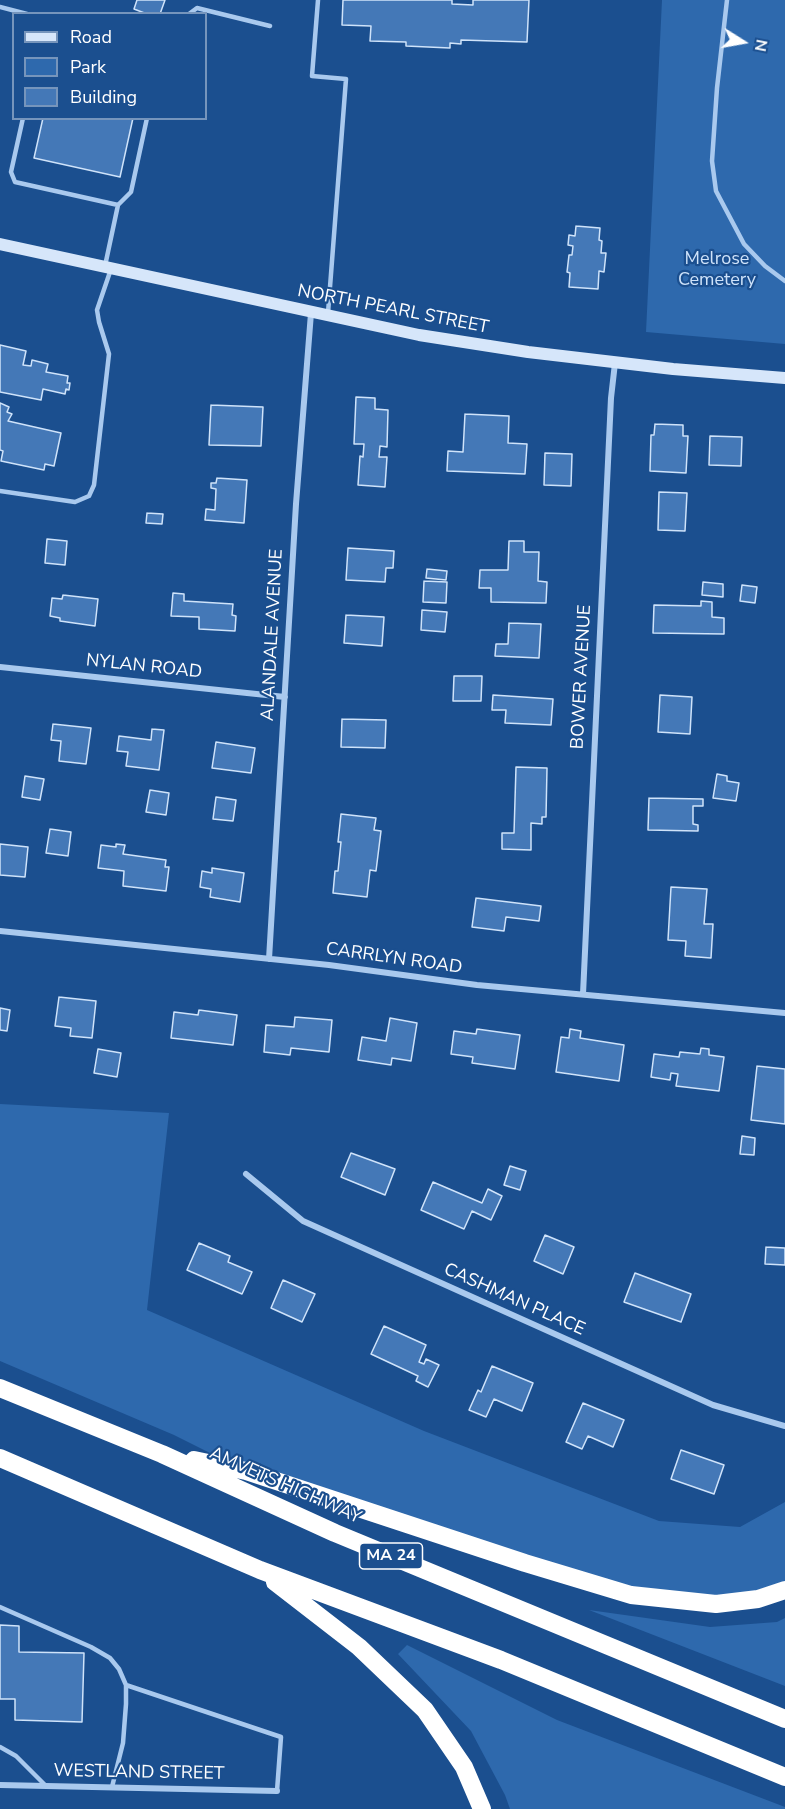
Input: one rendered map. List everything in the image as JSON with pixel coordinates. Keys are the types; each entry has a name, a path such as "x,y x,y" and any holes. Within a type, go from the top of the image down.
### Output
{"highway":[{"name":"AMVETS HIGHWAY","path":"0,1388 162,1454 335,1533 785,1719"},
{"path":"162,1454 246,1471 525,1563 631,1595 716,1604 758,1599 785,1590"},
{"path":"0,1458 260,1570 501,1660 785,1777"},
{"path":"260,1570 359,1647 425,1710 464,1767 482,1809"}],"street":[{"name":"NORTH PEARL STREET","path":"0,244 419,335 528,352 673,369 785,378"},
{"name":"ALANDALE AVENUE","path":"269,958 296,504 311,313"},
{"name":"BOWER AVENUE","path":"583,994 611,399 615,362"},
{"name":"NYLAN ROAD","path":"0,667 285,697"},
{"name":"CARRLYN ROAD","path":"0,931 269,958 477,985 785,1013"},
{"name":"CASHMAN PLACE","path":"246,1174 303,1221 713,1405 785,1426"},
{"name":"WESTLAND STREET","path":"0,1785 277,1791"}],"lane":[{"path":"318,0 312,76 346,79 327,316"},
{"path":"728,0 717,88 712,161 716,191 744,244 765,266 785,281"},
{"path":"0,7 19,12"},
{"path":"192,12 197,8 270,26"},
{"path":"23,120 11,172 15,182 118,205"},
{"path":"0,491 75,502 89,496 94,485 109,354 99,322 98,310 108,268 118,205 131,192 147,120"},
{"path":"0,1607 91,1647 110,1658 126,1684 123,1743 112,1787"},
{"path":"126,1684 281,1737 277,1791"},
{"path":"0,1747 16,1756 46,1786"}],"green space":[{"name":"Melrose Cemetery","path":"662,0 785,0 785,344 646,332"},
{"path":"0,1104 169,1113 147,1310 424,1431 659,1521 740,1527 785,1502 785,1590 672,1600 246,1471 174,1435 0,1361"},
{"path":"589,1610 710,1627 777,1622 785,1618 785,1686"},
{"path":"407,1645 557,1720 785,1807 785,1809 510,1809 471,1731 398,1654"}],"building":[{"path":"137,0 165,0 161,12 142,12 134,9"},
{"path":"343,0 452,0 452,4 473,5 473,0 529,0 527,42 461,40 461,44 450,43 450,48 406,46 406,42 370,41 371,26 342,25"},
{"path":"43,120 133,120 120,177 34,158"},
{"path":"576,226 600,228 601,253 606,253 604,272 599,271 598,289 569,287 570,273 567,272 569,255 572,255 573,246 568,245 569,235 575,236"},
{"path":"0,345 26,351 23,365 31,366 32,360 48,364 46,372 68,376 69,390 66,389 65,394 43,389 41,400 0,392"},
{"path":"356,397 375,398 375,409 388,410 387,447 380,446 379,457 387,457 385,487 358,485 360,456 363,457 364,444 354,444"},
{"path":"0,403 9,407 7,412 12,414 8,421 61,433 54,466 45,464 44,470 1,461 3,451 0,450"},
{"path":"211,405 263,407 261,446 209,445"},
{"path":"465,414 509,416 508,443 527,444 525,474 447,471 448,451 463,452"},
{"path":"655,424 683,425 683,436 688,436 686,473 650,471 651,435 654,435"},
{"path":"710,436 742,437 741,466 709,465"},
{"path":"545,453 572,454 571,486 544,485"},
{"path":"217,478 247,480 244,523 205,520 206,509 215,510 216,489 211,488 211,483 216,483"},
{"path":"659,492 687,493 685,531 658,530"},
{"path":"147,513 163,514 162,524 146,523"},
{"path":"47,539 67,541 65,565 45,563"},
{"path":"509,541 524,541 524,552 539,552 538,581 547,582 546,603 491,602 491,588 479,588 480,570 508,570"},
{"path":"348,548 394,551 393,568 386,568 385,582 346,580"},
{"path":"427,569 447,571 446,580 426,578"},
{"path":"424,581 447,582 446,603 423,602"},
{"path":"703,582 723,584 723,597 702,595"},
{"path":"742,585 757,587 755,603 740,601"},
{"path":"173,593 184,594 184,601 233,604 232,615 236,616 235,631 199,629 199,617 171,616"},
{"path":"63,595 98,599 95,626 60,621 60,618 50,616 52,598 62,599"},
{"path":"701,601 712,602 712,617 724,618 724,634 653,633 654,605 701,606"},
{"path":"422,610 447,612 445,632 421,630"},
{"path":"346,615 384,617 382,646 344,643"},
{"path":"509,623 541,624 539,658 495,656 496,644 508,644"},
{"path":"454,676 482,676 481,701 453,701"},
{"path":"493,695 553,699 551,725 505,723 506,710 492,710"},
{"path":"660,695 692,697 690,734 658,732"},
{"path":"342,719 386,720 385,748 341,747"},
{"path":"53,724 91,728 86,764 59,761 61,741 51,740"},
{"path":"152,729 164,730 159,770 126,766 128,752 117,751 119,736 151,740"},
{"path":"216,742 255,748 251,773 212,768"},
{"path":"516,767 547,768 546,817 542,817 542,824 531,823 531,850 502,849 502,833 514,833"},
{"path":"717,774 727,776 727,781 739,783 736,801 713,798"},
{"path":"25,776 44,779 40,800 22,797"},
{"path":"150,790 169,793 166,815 146,812"},
{"path":"216,797 236,800 233,821 213,819"},
{"path":"649,798 703,799 703,806 693,806 693,824 698,825 698,831 648,830"},
{"path":"341,814 376,818 374,830 381,831 376,871 370,870 367,897 333,893 341,842 338,842"},
{"path":"50,829 71,832 68,856 46,853"},
{"path":"0,844 28,847 25,877 0,875"},
{"path":"116,844 125,845 123,854 166,860 165,867 169,867 166,891 123,886 124,871 98,868 101,845 116,847"},
{"path":"212,868 244,873 240,902 210,897 211,889 200,887 202,871 212,873"},
{"path":"671,887 707,889 704,924 713,924 711,958 685,956 686,941 668,940"},
{"path":"476,898 541,906 539,921 506,917 504,931 472,927"},
{"path":"59,997 96,1001 92,1038 70,1036 71,1028 55,1026"},
{"path":"0,1008 10,1010 7,1031 0,1030"},
{"path":"199,1010 237,1015 233,1045 171,1038 174,1012 198,1015"},
{"path":"295,1017 332,1020 329,1052 291,1048 290,1055 264,1052 266,1025 294,1027"},
{"path":"390,1018 417,1023 411,1061 392,1058 391,1065 358,1060 362,1037 386,1041"},
{"path":"477,1029 520,1035 515,1069 472,1063 473,1057 451,1054 454,1031 476,1034"},
{"path":"570,1029 581,1031 580,1038 624,1045 619,1081 556,1072 561,1037 569,1038"},
{"path":"701,1048 709,1049 709,1055 724,1057 719,1091 676,1086 678,1074 671,1073 670,1080 651,1077 654,1054 679,1057 680,1052 700,1054"},
{"path":"98,1049 121,1053 117,1077 94,1073"},
{"path":"757,1066 785,1069 785,1124 751,1120"},
{"path":"742,1136 755,1138 754,1155 740,1154"},
{"path":"351,1153 395,1169 385,1195 341,1177"},
{"path":"510,1166 526,1171 520,1190 504,1185"},
{"path":"433,1182 482,1203 488,1189 502,1196 491,1220 472,1211 464,1229 421,1210"},
{"path":"545,1235 574,1247 563,1274 534,1261"},
{"path":"199,1243 230,1256 228,1262 252,1272 242,1294 187,1270"},
{"path":"766,1247 785,1248 785,1265 765,1264"},
{"path":"635,1273 691,1294 681,1322 624,1302"},
{"path":"283,1280 315,1294 302,1322 271,1308"},
{"path":"384,1326 426,1345 419,1362 424,1364 426,1359 439,1365 428,1387 416,1381 418,1376 371,1354"},
{"path":"492,1366 533,1383 522,1411 494,1399 486,1417 469,1410 478,1390 481,1392"},
{"path":"583,1403 624,1420 613,1447 588,1436 582,1449 566,1442"},
{"path":"681,1450 724,1465 714,1494 671,1479"},
{"path":"0,1625 19,1626 19,1652 84,1653 82,1722 15,1720 15,1699 0,1699"}]}
